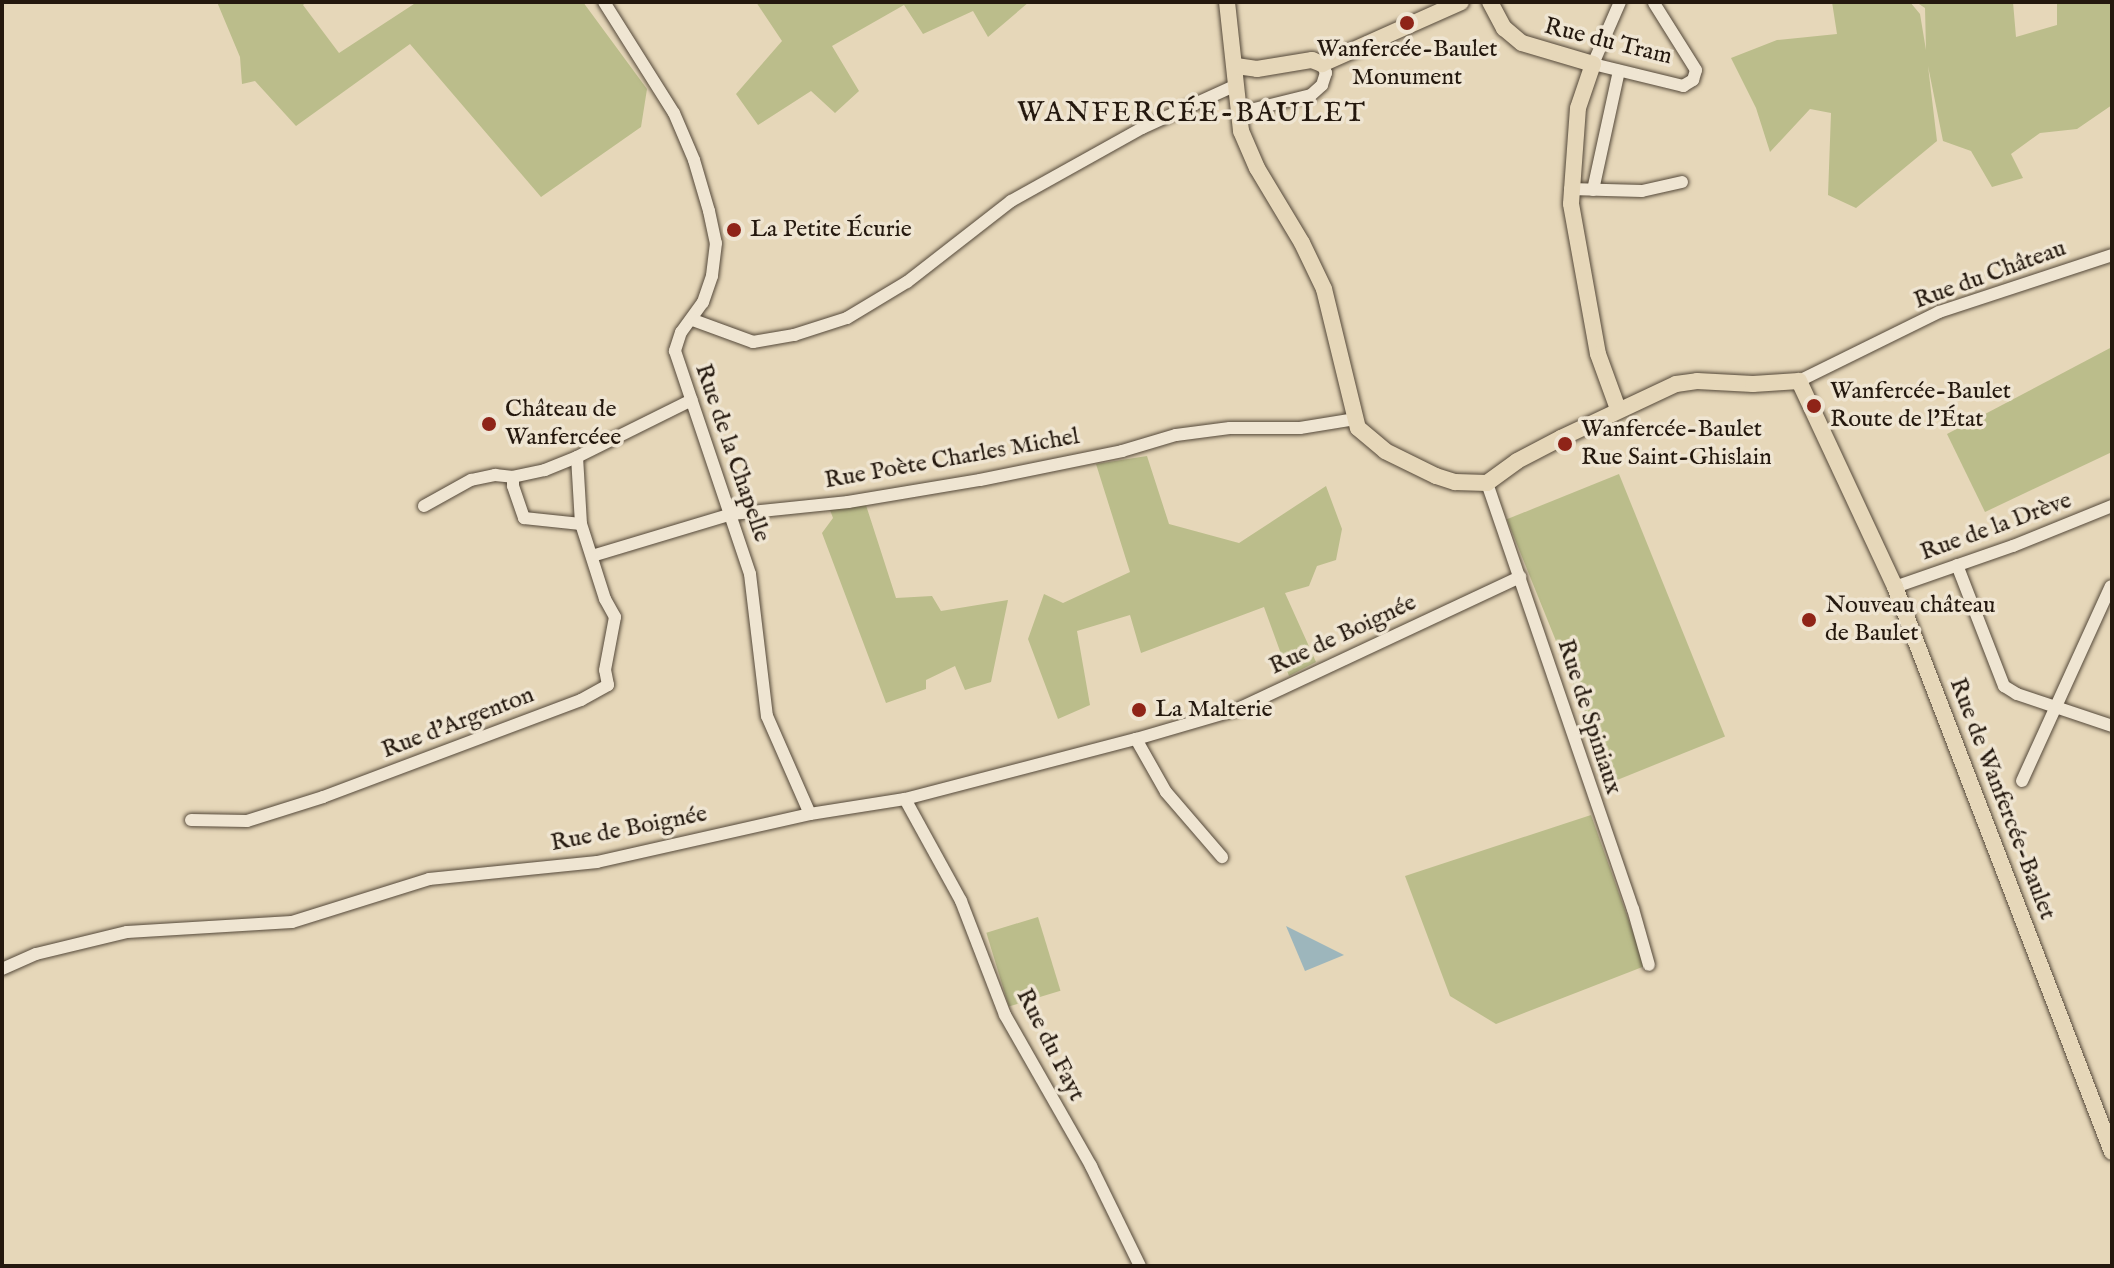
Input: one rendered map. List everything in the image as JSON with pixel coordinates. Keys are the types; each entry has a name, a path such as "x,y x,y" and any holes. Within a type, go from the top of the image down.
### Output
{"main road":[{"path":"1227,2 1236,66 1234,86 1238,113 1257,168 1302,243 1324,289 1358,428 1385,451 1416,468 1455,482 1487,483 1517,461 1618,409 1688,382 1799,381"},
{"path":"1236,66 1257,69 1312,60 1322,64 1461,2"},
{"name":"Rue du Tram","path":"1490,2 1504,28 1522,43 1593,64"},
{"path":"1593,64 1578,108 1570,189 1596,342 1618,409"},
{"name":"Rue de Wanfercée-Baulet","path":"1799,381 1895,587 2112,1152"}],"street":[{"path":"604,2 674,113 694,160 709,211 716,243 712,276 693,320"},
{"path":"1593,64 1620,2"},
{"name":"Rue du Tram","path":"1593,64 1683,86 1693,80 1696,70 1655,2"},
{"path":"1238,113 1311,95 1322,85 1326,73 1322,64"},
{"path":"1593,190 1619,71"},
{"name":"Rue de la Chapelle","path":"810,814 767,716 750,574 675,351 681,332 693,320 753,342 794,335 847,318 907,282 1011,201 1178,112 1234,86"},
{"path":"1570,189 1642,191 1682,182"},
{"name":"Rue du Château","path":"1799,381 1939,312 2112,255"},
{"path":"424,506 471,480 495,475 513,477 545,470 692,400"},
{"name":"Rue Poète Charles Michel","path":"592,556 732,514 848,502 980,480 1122,451 1176,435 1230,428 1300,428 1355,419"},
{"path":"577,457 581,524 592,556"},
{"path":"513,477 524,518 581,524"},
{"name":"Rue de Spiniaux","path":"1487,483 1633,909 1649,965"},
{"name":"Rue de la Drève","path":"1895,587 2112,506"},
{"name":"Rue d'Argenton","path":"191,820 247,821 323,797 581,700 608,685 605,670 615,617 592,556"},
{"path":"1957,565 2004,686 2112,726"},
{"name":"Rue de Boignée","path":"2,969 36,954 127,932 292,922 429,879 597,862 810,814 905,799 1236,710 1520,577"},
{"path":"2022,781 2111,586"},
{"path":"1136,739 1166,792 1222,857"},
{"name":"Rue du Fayt","path":"905,799 961,901 1005,1015 1091,1166 1140,1266"}],"green space":[{"path":"217,2 306,2 303,5 339,53 417,2 583,2 647,89 641,127 541,197 410,44 296,126 255,81 242,84 240,57"},
{"path":"756,2 1029,2 988,37 973,11 923,34 904,5 832,46 859,91 835,113 811,91 758,125 736,94 782,41"},
{"path":"1832,2 1910,2 1920,14 1926,50 1925,8 1916,2 2013,2 2016,37 2057,25 2057,2 2112,2 2112,105 2077,129 2040,133 2011,154 2023,178 1992,187 1971,151 1943,141 1928,66 1937,141 1856,208 1828,195 1831,113 1810,109 1770,152 1756,108 1731,58 1777,40 1837,34"},
{"path":"2112,347 2112,452 1985,512 1947,434"},
{"path":"1147,456 1169,524 1239,543 1326,486 1342,529 1336,560 1317,566 1309,586 1285,593 1316,662 1289,676 1264,607 1141,653 1130,615 1077,631 1090,705 1058,719 1028,639 1044,594 1063,603 1130,572 1096,464"},
{"path":"1619,474 1725,736 1613,782 1507,519"},
{"path":"864,499 896,598 932,596 941,611 1008,600 991,682 965,690 955,666 926,680 926,689 886,703 822,533 833,518 830,510"},
{"path":"1591,815 1645,966 1496,1024 1450,996 1405,876"},
{"path":"1038,917 1061,991 1009,1006 986,933"}],"water":[{"path":"1286,926 1344,955 1305,971"}],"place":[{"name":"Wanfercée-Baulet Monument","path":"1407,23"},
{"name":"La Petite Écurie","path":"734,230"},
{"name":"Wanfercée-Baulet Route de l'État","path":"1814,406"},
{"name":"Château de Wanfercéee","path":"489,424"},
{"name":"Wanfercée-Baulet Rue Saint-Ghislain","path":"1565,444"},
{"name":"Nouveau château de Baulet","path":"1809,620"},
{"name":"La Malterie","path":"1139,710"}],"district":[{"name":"WANFERCÉE-BAULET","path":"1192,114"}]}
